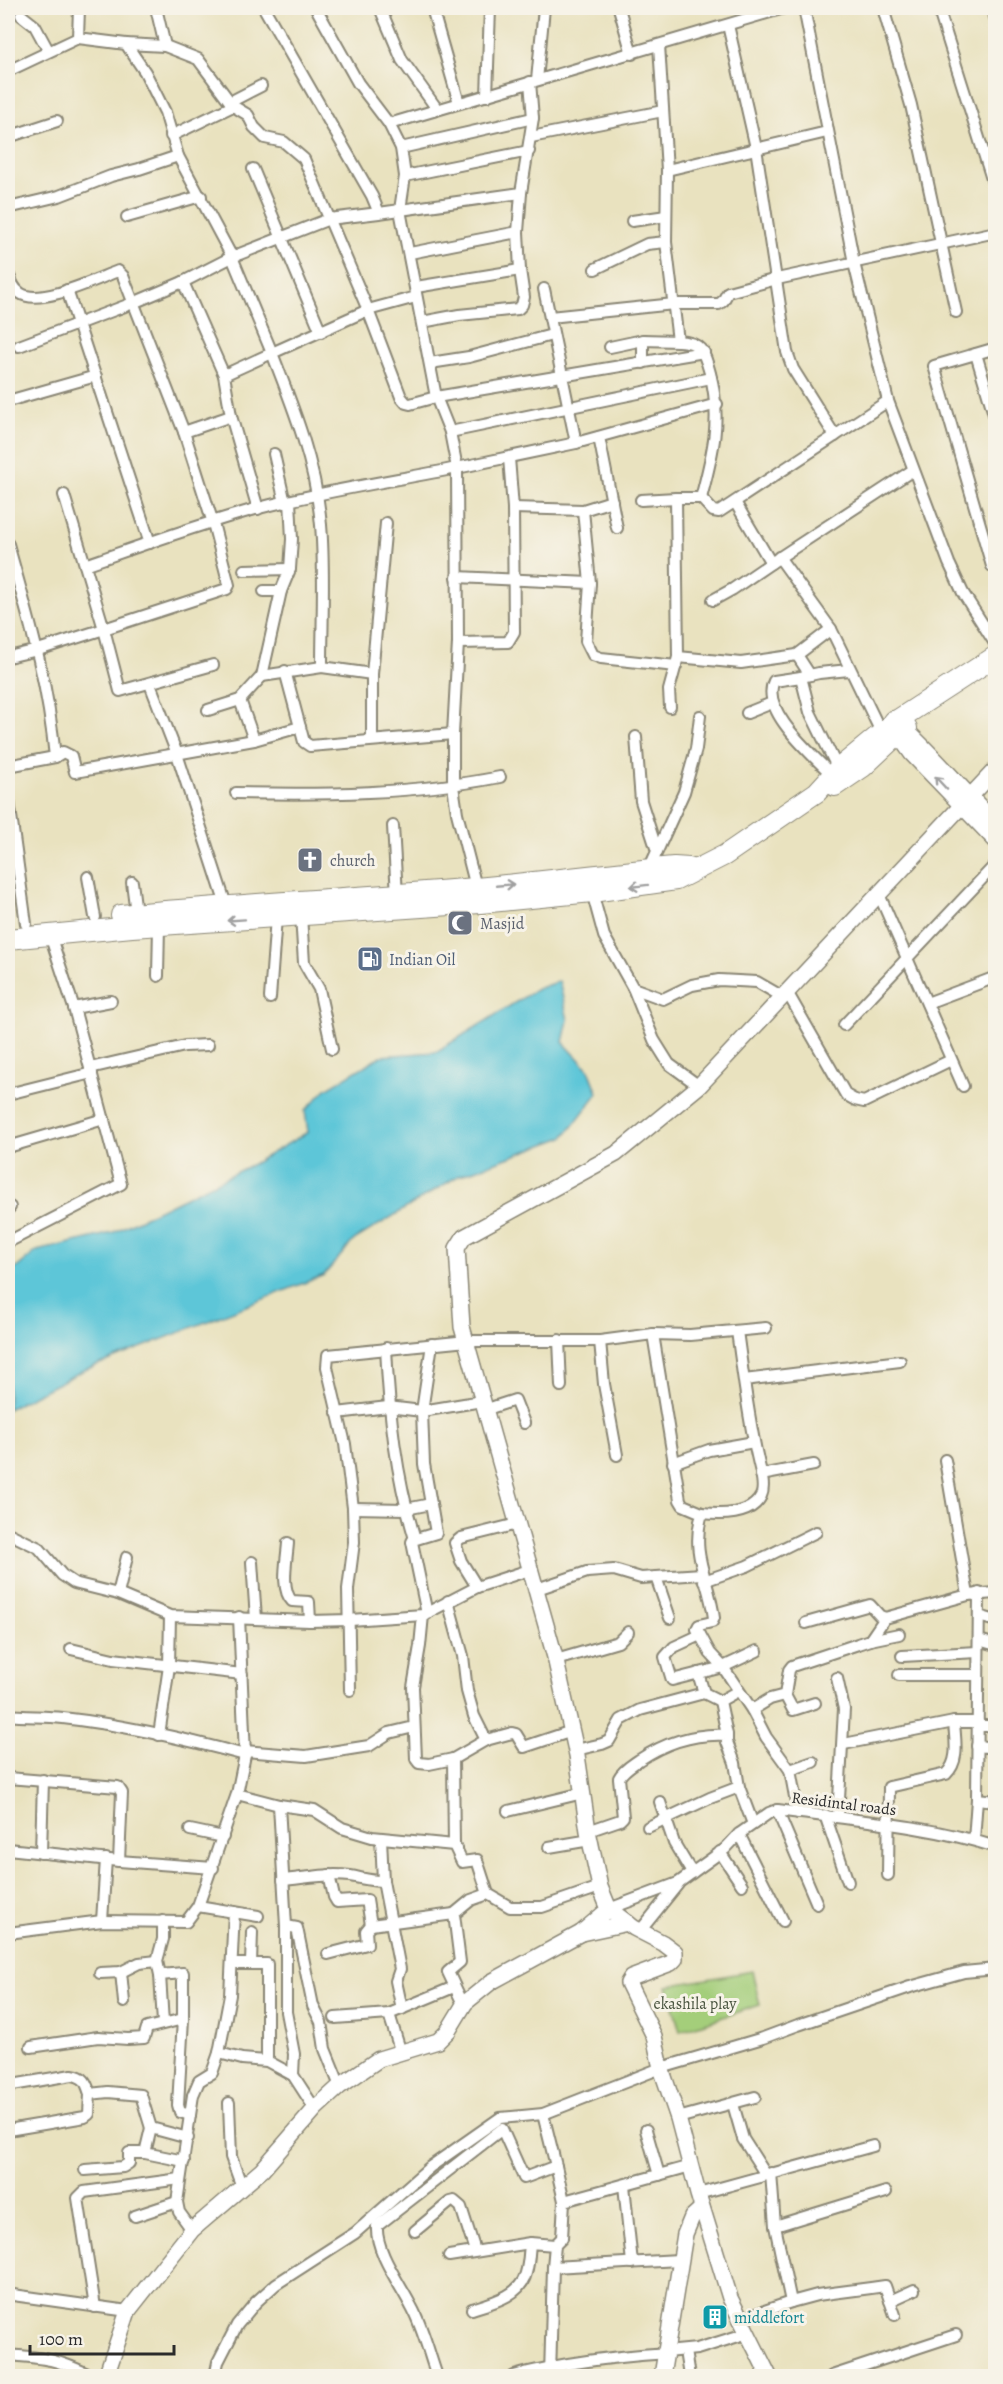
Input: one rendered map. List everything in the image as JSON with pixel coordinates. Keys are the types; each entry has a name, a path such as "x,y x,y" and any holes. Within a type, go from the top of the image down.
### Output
{"highway":[{"path":"17,925 226,905 397,895 592,892 676,880 725,855 817,792 835,772 897,730 996,656"},
{"path":"817,792 831,789 855,773 897,730 996,670"},
{"path":"8,939 301,915 478,895 674,867 694,870"}],"street":[{"path":"78,38 79,8"},
{"path":"156,8 165,46"},
{"path":"264,8 372,196 379,213"},
{"path":"316,8 358,83 389,124 401,148 405,177 400,210 436,397 450,432 457,468 458,643 453,734 453,786 457,813 478,895"},
{"path":"380,8 402,60 438,109"},
{"path":"432,8 459,103"},
{"path":"422,322 459,315 518,309 522,305 524,297 518,232 520,193 531,137 534,81 544,8"},
{"path":"619,8 632,54"},
{"path":"389,124 783,8"},
{"path":"804,8 854,263 888,401 963,593 996,645"},
{"path":"883,8 910,105 956,312"},
{"path":"938,8 996,192"},
{"path":"992,8 996,20"},
{"path":"487,96 488,11"},
{"path":"21,15 34,26 48,50"},
{"path":"728,25 756,148 787,352 793,369 835,435"},
{"path":"8,71 48,50 78,38 165,46 198,59 232,104 248,115 254,127 265,138 285,142 304,159 368,310 401,397 406,403 704,352"},
{"path":"126,44 145,72 165,112 178,156 232,256 298,421 317,495 321,526 322,667"},
{"path":"658,45 667,170 666,242 678,341"},
{"path":"171,136 261,86"},
{"path":"531,137 663,111"},
{"path":"401,148 533,117"},
{"path":"8,137 57,121"},
{"path":"667,170 827,132"},
{"path":"405,177 529,151"},
{"path":"8,208 58,196 111,176 139,170 178,156"},
{"path":"253,169 321,333"},
{"path":"19,346 133,303 183,282 232,256 329,219 520,193"},
{"path":"127,217 201,196"},
{"path":"632,221 666,216"},
{"path":"410,253 518,232"},
{"path":"550,317 674,304 719,304 728,292 777,279 996,232"},
{"path":"595,269 647,244 666,242"},
{"path":"224,375 368,310 416,292 520,270"},
{"path":"8,273 13,287 26,296 36,298 67,290 118,271 123,276 184,432 229,580 227,589 38,650 8,657"},
{"path":"183,282 224,375 231,416 258,508"},
{"path":"544,289 576,443"},
{"path":"67,290 150,543"},
{"path":"430,363 469,357 552,335"},
{"path":"643,340 643,363"},
{"path":"610,347 643,340 678,341 694,344 704,352 717,404 714,451 701,498"},
{"path":"996,348 933,366 992,566 996,565"},
{"path":"976,354 996,421"},
{"path":"8,401 96,376"},
{"path":"450,432 711,378"},
{"path":"640,500 701,498 716,513 888,401"},
{"path":"85,565 258,508 576,443 717,404"},
{"path":"184,432 231,416"},
{"path":"599,437 617,528"},
{"path":"208,710 240,700 262,676 281,591 290,569 292,539 288,502 274,454"},
{"path":"458,643 511,640 514,632 513,508 509,458"},
{"path":"713,600 914,470"},
{"path":"64,495 120,691 213,665"},
{"path":"670,707 669,690 677,662 676,498"},
{"path":"513,508 584,510 612,501"},
{"path":"735,502 775,560 831,629 849,670 897,730 946,769 965,800 996,841"},
{"path":"584,510 590,583 586,641 593,655 601,658 741,663 797,654 831,629"},
{"path":"372,739 372,674 386,523"},
{"path":"8,544 38,650 51,710 55,757"},
{"path":"244,570 290,569"},
{"path":"457,577 590,583"},
{"path":"264,591 281,591"},
{"path":"797,654 806,676 810,712 835,772"},
{"path":"262,676 322,667 372,674"},
{"path":"835,772 791,732 772,703 772,686 774,681 849,670"},
{"path":"285,671 304,742 310,746 453,734"},
{"path":"150,684 177,754 226,905"},
{"path":"240,700 254,740"},
{"path":"747,713 772,703"},
{"path":"649,870 684,792 696,749 700,716"},
{"path":"8,766 55,757 63,752 71,756 75,772 254,740 300,727"},
{"path":"636,737 641,801 657,851"},
{"path":"769,2376 730,2298 650,2025 627,1983 636,1975 671,1964 675,1959 675,1952 609,1909 600,1887 589,1835 576,1750 556,1660 462,1327 457,1248 465,1237 616,1154 699,1086 878,892 996,769"},
{"path":"236,793 329,795 453,786 500,777"},
{"path":"8,794 17,925"},
{"path":"965,800 996,823"},
{"path":"393,826 397,895"},
{"path":"844,1025 996,864"},
{"path":"88,877 95,917"},
{"path":"132,882 136,913"},
{"path":"592,892 604,936 633,988 654,1040 669,1065 699,1086"},
{"path":"878,892 963,1086"},
{"path":"301,915 304,963 319,989 332,1049"},
{"path":"270,998 276,917"},
{"path":"158,976 159,925"},
{"path":"8,1242 121,1184 74,1008 50,935"},
{"path":"927,1003 996,977"},
{"path":"633,988 663,999 701,983 719,980 747,981 757,982 785,994 846,1095 855,1100 864,1102 951,1060"},
{"path":"74,1008 111,1001"},
{"path":"8,1094 91,1069 185,1046 208,1045"},
{"path":"8,1147 104,1119"},
{"path":"350,1690 348,1588 354,1542 353,1508 345,1444 327,1367 328,1355 467,1341 600,1341 653,1334 690,1335 766,1328"},
{"path":"653,1334 680,1500 683,1505 702,1513 719,1515 741,1512 757,1502 762,1494 762,1475 754,1442 737,1330"},
{"path":"559,1340 561,1386"},
{"path":"600,1341 604,1384 617,1455"},
{"path":"432,1344 422,1412 424,1464 436,1533 412,1542 425,1615 413,1687 416,1759 429,1764 453,1759 486,1740 514,1733 524,1747 572,1731"},
{"path":"386,1348 388,1407 398,1475 415,1539"},
{"path":"744,1380 900,1361"},
{"path":"337,1413 388,1407 422,1412 515,1400 524,1423"},
{"path":"673,1463 709,1450 754,1442"},
{"path":"945,1460 968,1595"},
{"path":"762,1475 814,1465"},
{"path":"353,1508 406,1509 431,1504"},
{"path":"702,1513 697,1530 697,1547 714,1618 712,1622 697,1627 710,1653 723,1666 752,1710 766,1737 790,1770 798,1813"},
{"path":"477,1587 461,1561 455,1543 461,1538 517,1524"},
{"path":"537,1589 587,1572 605,1570 614,1570 641,1578 703,1577 747,1566 816,1532"},
{"path":"8,1533 39,1548 62,1575 74,1583 118,1594 170,1616 310,1621 425,1615 477,1587 532,1569"},
{"path":"288,1543 285,1574 287,1595 292,1601 309,1602 310,1621"},
{"path":"118,1594 127,1557"},
{"path":"252,1562 256,1618"},
{"path":"656,1577 670,1618"},
{"path":"974,1840 977,1799 979,1593"},
{"path":"806,1623 870,1605 879,1616 885,1618 968,1595 996,1593"},
{"path":"448,1601 463,1656 467,1691 474,1716 486,1740"},
{"path":"159,1735 169,1666 170,1616"},
{"path":"979,1616 996,1621"},
{"path":"8,1933 102,1921 186,1922 198,1906 237,1794 245,1753 239,1617"},
{"path":"870,1640 885,1618"},
{"path":"556,1660 618,1642 628,1632"},
{"path":"815,1703 793,1710 785,1695 789,1670 792,1666 870,1640 899,1634"},
{"path":"700,1635 674,1647 665,1657 672,1680 723,1666 757,1651"},
{"path":"902,1656 996,1645"},
{"path":"71,1649 113,1659 242,1674"},
{"path":"698,1673 704,1693"},
{"path":"900,1675 978,1676"},
{"path":"837,1678 844,1704 844,1744 838,1817"},
{"path":"720,1701 738,1691"},
{"path":"576,1750 609,1741 621,1720 640,1710 704,1693 720,1701"},
{"path":"752,1710 770,1699 785,1695"},
{"path":"720,1701 727,1742 735,1763 739,1786 753,1824"},
{"path":"8,1715 61,1718 195,1741 245,1753 306,1756 369,1746 389,1733 414,1727"},
{"path":"888,1875 889,1787 946,1774 953,1768 956,1755 954,1722"},
{"path":"844,1744 954,1722 996,1726"},
{"path":"549,1847 589,1835 623,1817 619,1778 630,1766 663,1746 709,1734 727,1735"},
{"path":"977,1746 996,1748"},
{"path":"453,1759 454,1845 462,1862 477,1860 488,1894 510,1907 542,1907 600,1887"},
{"path":"790,1770 813,1762"},
{"path":"8,1778 112,1785 120,1789 122,1794 119,1861"},
{"path":"41,1853 43,1780"},
{"path":"648,1827 739,1786"},
{"path":"508,1811 583,1793"},
{"path":"237,1794 279,1805 314,1810 342,1828 381,1838 454,1845"},
{"path":"977,1799 996,1801"},
{"path":"660,1802 674,1843 692,1873"},
{"path":"279,1805 285,1926 286,2012 294,2055 293,2075"},
{"path":"777,1810 817,1904"},
{"name":"Residintal roads","path":"609,1909 678,1883 720,1852 739,1834 777,1810 888,1822 974,1840 996,1847"},
{"path":"825,1815 848,1882"},
{"path":"190,1830 223,1837"},
{"path":"739,1834 783,1922"},
{"path":"381,1838 383,1881 400,1969 396,1981 402,2009"},
{"path":"8,1849 213,1868"},
{"path":"720,1852 742,1885"},
{"path":"102,1921 106,1858"},
{"path":"283,1880 329,1875 383,1881"},
{"path":"329,1875 334,1897 338,1902 367,1900 371,1925"},
{"path":"581,1933 634,1927 678,1883"},
{"path":"328,1954 364,1947 368,1941 367,1928 371,1925 454,1914 462,1905 488,1894"},
{"path":"198,1906 258,1916"},
{"path":"106,2376 128,2311 192,2230 262,2170 315,2109 340,2086 379,2059 438,2041 448,2031 464,2006 491,1982 581,1933 609,1909"},
{"path":"192,2230 179,2212 177,2202 180,2179 190,2115 199,2081 212,2073 219,2053 230,1995 234,1912"},
{"path":"454,1914 460,1962 448,1972 464,2006"},
{"path":"163,1921 163,1939 157,1961 163,2023"},
{"path":"285,1926 297,1928 313,2006 321,2022 325,2049 340,2086"},
{"path":"251,1964 252,1932"},
{"path":"100,1973 121,1972 139,1963 157,1961"},
{"path":"232,1964 267,1964 267,2061"},
{"path":"215,2376 218,2362 237,2325 256,2302 276,2284 355,2233 430,2167 500,2118 543,2114 662,2068 763,2038 910,1987 963,1972 996,1970"},
{"path":"121,1972 124,2002"},
{"path":"160,1975 183,1973 178,2105 180,2112 190,2115"},
{"path":"335,2018 389,2014 454,1987"},
{"path":"389,2014 401,2053"},
{"path":"31,2047 98,2037 144,2038 147,2028 183,2019"},
{"path":"219,2053 242,2059 267,2061 293,2075 315,2109"},
{"path":"8,2130 85,2117 88,2114 90,2094 86,2080 81,2076 72,2075 12,2085"},
{"path":"90,2094 108,2092 141,2095 151,2128 145,2153"},
{"path":"678,2118 755,2097"},
{"path":"229,2103 231,2157 242,2187"},
{"path":"733,2104 744,2139 769,2174 790,2302"},
{"path":"543,2114 564,2201 562,2238 555,2245 553,2267 550,2371"},
{"path":"151,2128 188,2138"},
{"path":"437,2376 411,2306 383,2254 376,2234 377,2226 502,2129 524,2178 556,2166"},
{"path":"646,2130 658,2175"},
{"path":"662,2376 679,2260 685,2234 700,2201 769,2174 873,2146"},
{"path":"85,2170 123,2167 129,2163 129,2153 145,2153 184,2161"},
{"path":"564,2201 691,2166"},
{"path":"95,2307 83,2237 78,2198 80,2194 180,2179"},
{"path":"624,2185 632,2263"},
{"path":"776,2226 886,2192"},
{"path":"415,2231 454,2201 461,2207 475,2251"},
{"path":"135,2216 177,2202"},
{"path":"449,2256 530,2243 555,2245"},
{"path":"472,2309 499,2301 521,2285 526,2274 530,2243"},
{"path":"553,2267 679,2260"},
{"path":"514,2376 550,2371 608,2357 685,2351 744,2326 790,2302 817,2295 885,2286 895,2315"},
{"path":"890,2301 914,2290"},
{"path":"13,2295 128,2311"},
{"path":"832,2376 956,2335"},
{"path":"685,2351 689,2376"},
{"path":"8,2355 57,2360 92,2376"}],"green space":[{"name":"ekashila play","path":"752,1971 760,2005 680,2031 667,1986"}],"water":[{"path":"559,981 568,1020 563,1042 589,1070 598,1093 564,1137 458,1176 354,1240 324,1275 82,1371 8,1409 8,1275 37,1251 112,1233 253,1164 308,1132 305,1111 326,1089 381,1056 436,1052 537,989"}],"place":[{"name":"church","path":"310,860"},
{"name":"Masjid","path":"460,923"},
{"name":"Indian Oil","path":"370,959"},
{"name":"middlefort","path":"715,2317"}]}
